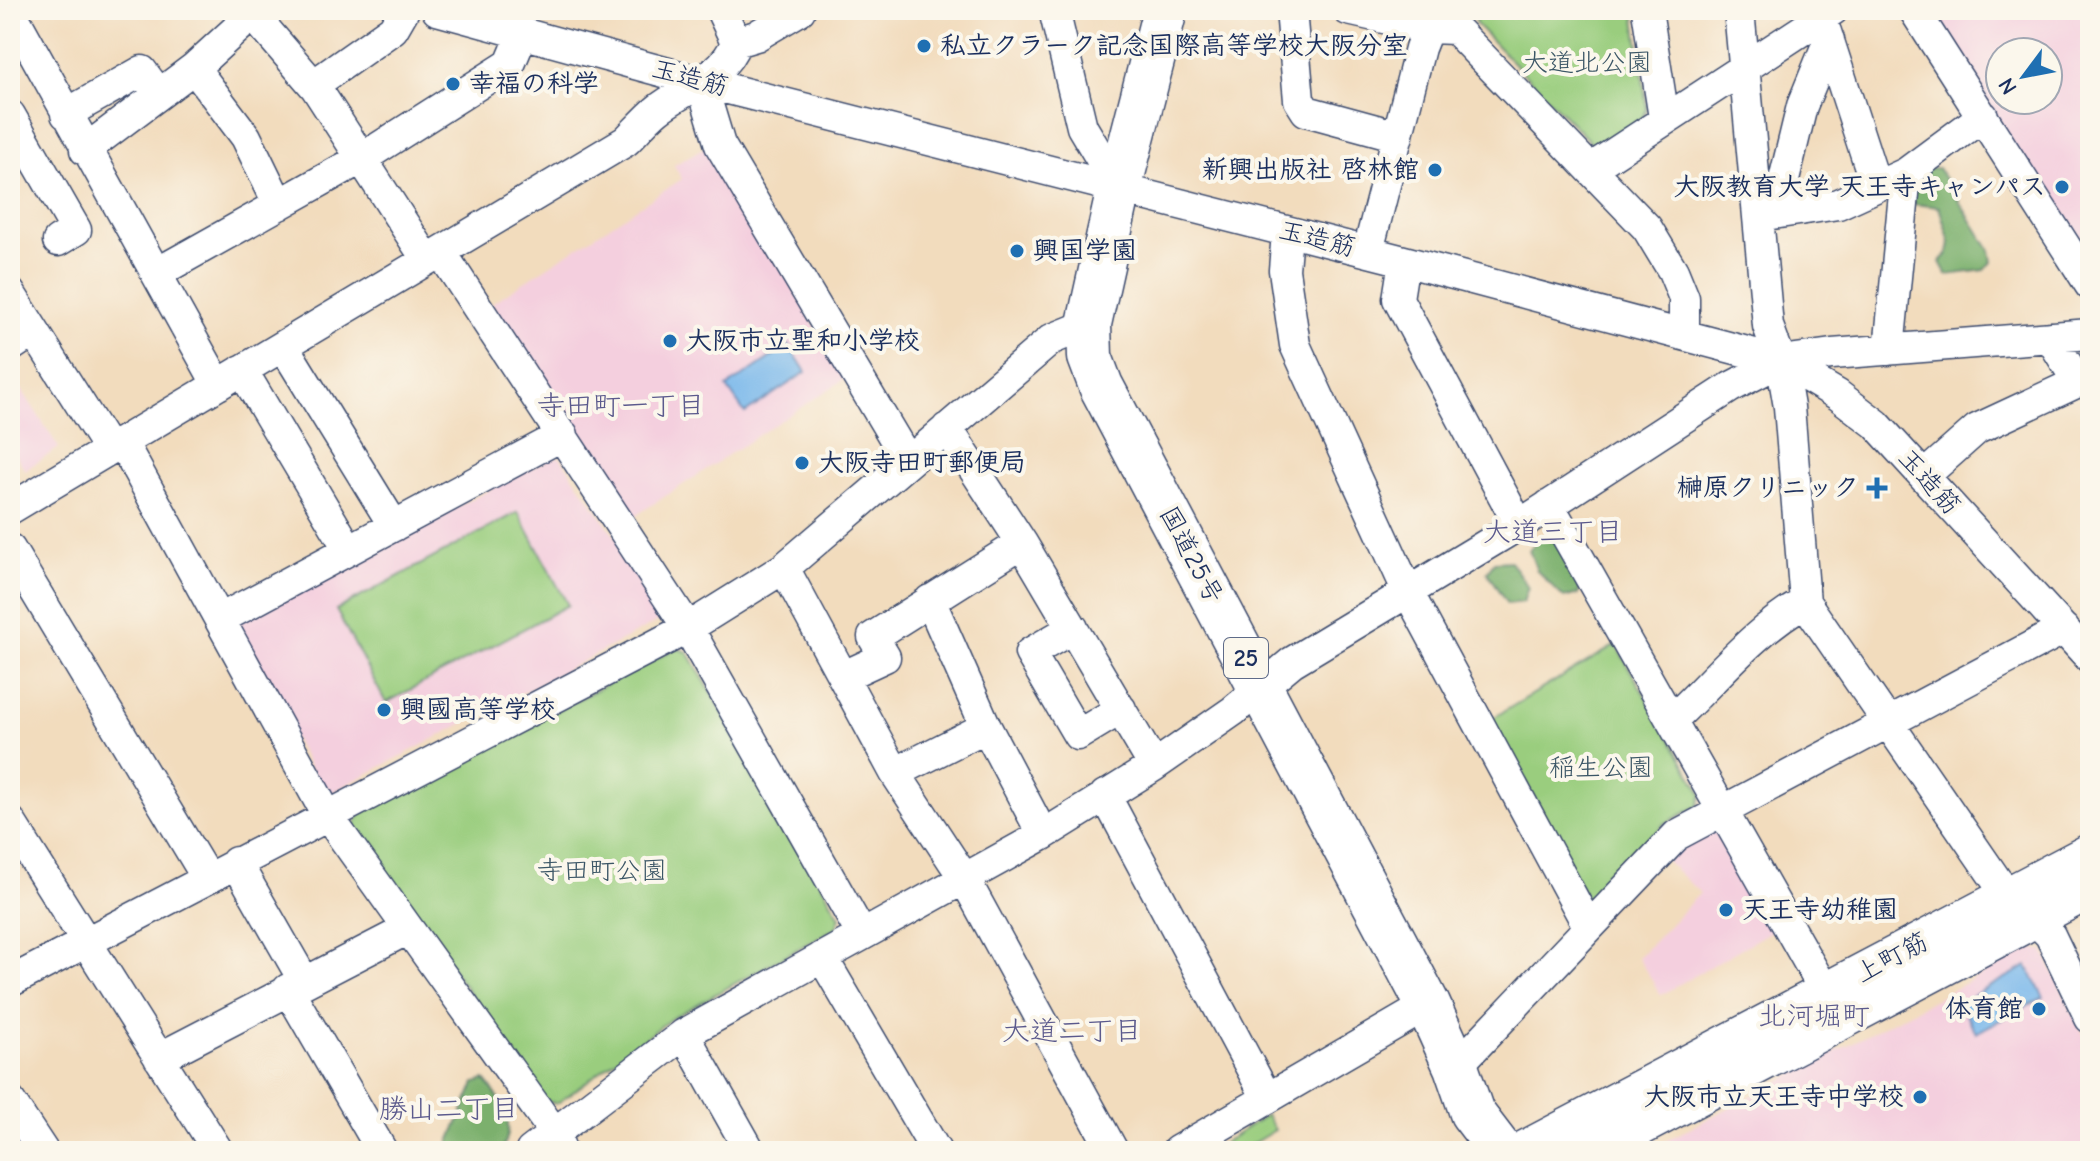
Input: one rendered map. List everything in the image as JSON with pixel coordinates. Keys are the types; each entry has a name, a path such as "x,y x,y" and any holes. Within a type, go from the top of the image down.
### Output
{"highway":[{"name":"国道25号","path":"1165,10 1119,189 1089,324 1090,357 1101,386 1428,1005 1456,1067 1468,1132 1501,1151"}],"main road":[{"name":"上町筋","path":"1592,1151 1635,1140 2022,907 2090,854"},
{"name":"上町筋","path":"1525,1151 1826,993 2022,907 2090,888"}],"street":[{"path":"10,10 85,150 157,273 349,550"},
{"path":"316,88 322,79 393,29 404,10"},
{"name":"玉造筋","path":"437,10 486,16 523,33 701,82 1368,251 1781,361 1838,395 1876,424 2090,658"},
{"path":"10,509 626,141 656,110 701,82 733,52 736,42 721,10"},
{"path":"736,42 756,36 800,10"},
{"path":"1054,10 1082,127 1119,189"},
{"path":"1291,10 1299,100 1306,111 1398,136"},
{"path":"1348,10 1423,19 1455,29 1647,228 1673,271 1684,298 1684,334"},
{"path":"1423,19 1455,10"},
{"path":"1647,10 1664,118"},
{"path":"1739,10 1768,214 1768,326 1781,361 1789,407 1805,602 1891,722 1997,881 2050,935 2090,1018"},
{"path":"1914,10 2090,285"},
{"path":"85,150 194,68 251,12 316,88 563,435 688,628 862,935"},
{"path":"1368,251 1398,136 1423,19"},
{"path":"1590,169 1746,66 1827,23"},
{"path":"1827,23 1876,186"},
{"path":"1768,214 1827,23"},
{"path":"157,273 364,157 510,64 523,33"},
{"path":"194,68 246,137 279,205"},
{"path":"66,114 142,71 159,94"},
{"path":"701,82 720,145 908,461"},
{"path":"10,115 76,230 58,241"},
{"path":"1768,214 1838,204 1906,173 1983,116"},
{"path":"1889,350 1906,173"},
{"path":"1287,232 1284,270 1295,345 1408,592 1588,926"},
{"path":"1404,261 1398,299 1519,525"},
{"path":"10,293 22,339 115,445 222,618 327,815 408,929 549,1146 684,1034 1043,835 1154,766 1292,662 1519,525 1731,387 1781,361 2090,334"},
{"path":"10,982 688,628 784,568 1052,339 1089,324"},
{"path":"1924,476 1977,429 2078,382 2050,337"},
{"path":"284,347 394,526"},
{"path":"947,428 1022,543 1154,766"},
{"path":"222,618 563,435"},
{"path":"1549,505 1826,993"},
{"path":"844,676 885,657 873,637 1022,543"},
{"path":"10,549 207,878"},
{"path":"784,568 895,773 964,878 1113,1151"},
{"path":"930,600 986,727 1043,835"},
{"path":"1672,720 1723,673 1756,634 1805,602"},
{"path":"1073,628 1030,653 1078,735 1121,709"},
{"path":"1456,1067 1677,835 2064,629"},
{"path":"895,773 986,727"},
{"path":"1105,795 1267,1098"},
{"path":"10,821 218,1151"},
{"path":"236,862 382,1151"},
{"path":"159,1058 408,929"},
{"path":"822,957 936,1151"},
{"path":"1177,1151 1428,1005"},
{"path":"684,1034 742,1145"},
{"path":"10,1101 43,1151"}],"shaded area":[{"name":"大阪教育大学 天王寺キャンパス","path":"1922,10 2090,10 2090,274 1989,116 2064,116 2064,36 1984,36 1984,107"},
{"name":"大阪市立聖和小学校","path":"708,145 846,378 632,518 492,303 682,179 674,165"},
{"path":"10,371 59,448 25,470 10,446"},
{"name":"興國高等学校","path":"560,457 664,607 661,620 325,796 232,623 552,458"},
{"name":"天王寺幼稚園","path":"1710,829 1722,831 1778,927 1661,995 1638,958 1700,893 1666,861"},
{"name":"大阪市立天王寺中学校","path":"2032,948 2043,951 2090,1048 2090,1151 1656,1151 1658,1145"}],"green space":[{"name":"大道北公園","path":"1478,10 1634,10 1647,109 1642,119 1602,145 1591,143 1475,23"},
{"path":"1928,168 1938,168 1990,250 1992,262 1985,270 1947,275 1940,262 1948,254 1950,242 1939,207 1914,204 1911,185"},
{"path":"518,512 568,605 386,703 336,610"},
{"path":"1550,537 1562,546 1581,573 1579,594 1564,598 1537,571 1529,550 1537,541"},
{"path":"1510,561 1528,587 1523,602 1507,604 1487,572 1494,562"},
{"name":"稲生公園","path":"1616,645 1702,794 1698,806 1664,824 1596,898 1585,896 1491,719"},
{"name":"寺田町公園","path":"676,648 688,652 840,917 836,928 672,1018 558,1103 547,1102 354,830 359,814"},
{"path":"485,1080 506,1114 508,1133 505,1142 500,1151 446,1151 475,1083"},
{"path":"1266,1115 1275,1130 1240,1151 1212,1151"}],"water":[{"path":"789,345 806,372 745,413 727,387"},
{"path":"2027,966 2044,997 1976,1033 1960,1003"}],"place":[{"name":"私立クラーク記念国際高等学校大阪分室","path":"924,46"},
{"name":"幸福の科学","path":"453,84"},
{"name":"新興出版社 啓林館","path":"1435,170"},
{"name":"大阪教育大学 天王寺キャンパス","path":"2062,187"},
{"name":"興国学園","path":"1017,251"},
{"name":"大阪市立聖和小学校","path":"670,341"},
{"name":"大阪寺田町郵便局","path":"802,463"},
{"name":"榊原クリニック","path":"1877,488"},
{"name":"興國高等学校","path":"384,710"},
{"name":"天王寺幼稚園","path":"1726,910"},
{"name":"体育館","path":"2039,1009"},
{"name":"大阪市立天王寺中学校","path":"1920,1097"}],"district":[{"name":"寺田町一丁目","path":"621,406"},
{"name":"大道三丁目","path":"1553,532"},
{"name":"北河堀町","path":"1814,1016"},
{"name":"大道二丁目","path":"1072,1031"},
{"name":"勝山二丁目","path":"449,1109"}]}
